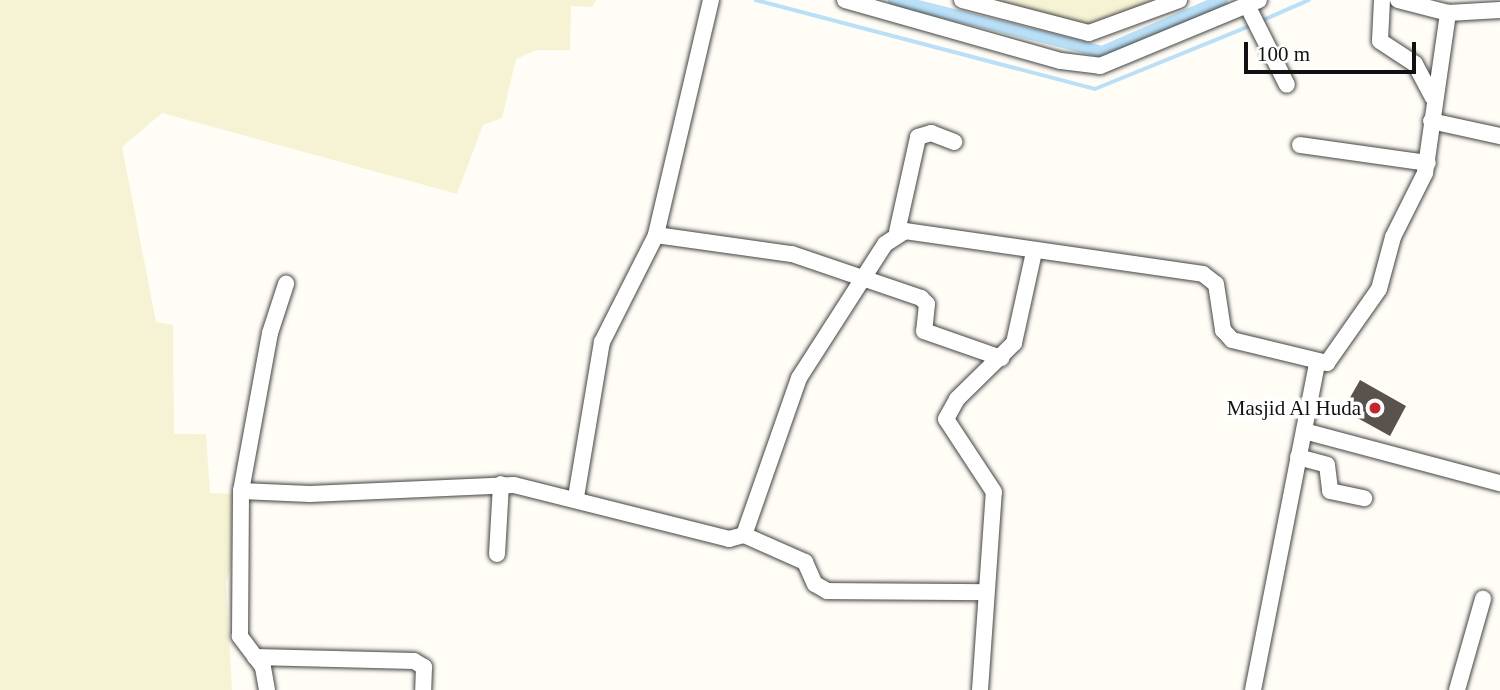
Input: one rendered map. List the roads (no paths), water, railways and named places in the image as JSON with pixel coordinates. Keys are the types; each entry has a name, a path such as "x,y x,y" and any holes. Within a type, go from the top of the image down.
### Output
{"street":[{"path":"576,497 602,342 656,235 711,0"},
{"path":"845,0 1061,61 1100,66 1253,14 1287,85"},
{"path":"962,0 1089,33 1179,0"},
{"path":"1382,0 1380,41 1415,64 1433,98"},
{"path":"1398,0 1448,13 1500,10"},
{"path":"897,232 1203,274 1216,284 1223,330 1232,340 1317,364 1334,358 1379,289 1393,237 1428,163 1433,98 1448,13"},
{"path":"1431,121 1500,136"},
{"path":"744,536 799,378 859,279 897,232 918,137 931,133 954,142"},
{"path":"1300,145 1428,163"},
{"path":"656,235 782,252 925,301 928,333 1001,358"},
{"path":"980,690 994,492 946,419 968,386 1001,358 1019,330 1034,252"},
{"path":"267,690 255,657 240,629 241,491 270,333 286,284"},
{"path":"1259,689 1298,457 1317,364"},
{"path":"1304,431 1500,483"},
{"path":"1298,457 1327,465 1330,491 1364,498"},
{"path":"497,554 500,484"},
{"path":"241,491 310,495 500,484 576,497 729,539 744,536 805,562 815,584 827,591 986,592"},
{"path":"1457,690 1483,599"},
{"path":"255,657 414,661 424,667 423,690"}],"waterway":[{"path":"756,0 1095,89 1250,26"},
{"path":"894,0 1102,52 1222,0"},
{"path":"1261,21 1309,0"}],"place":[{"name":"Masjid Al Huda","path":"1375,408"}]}
